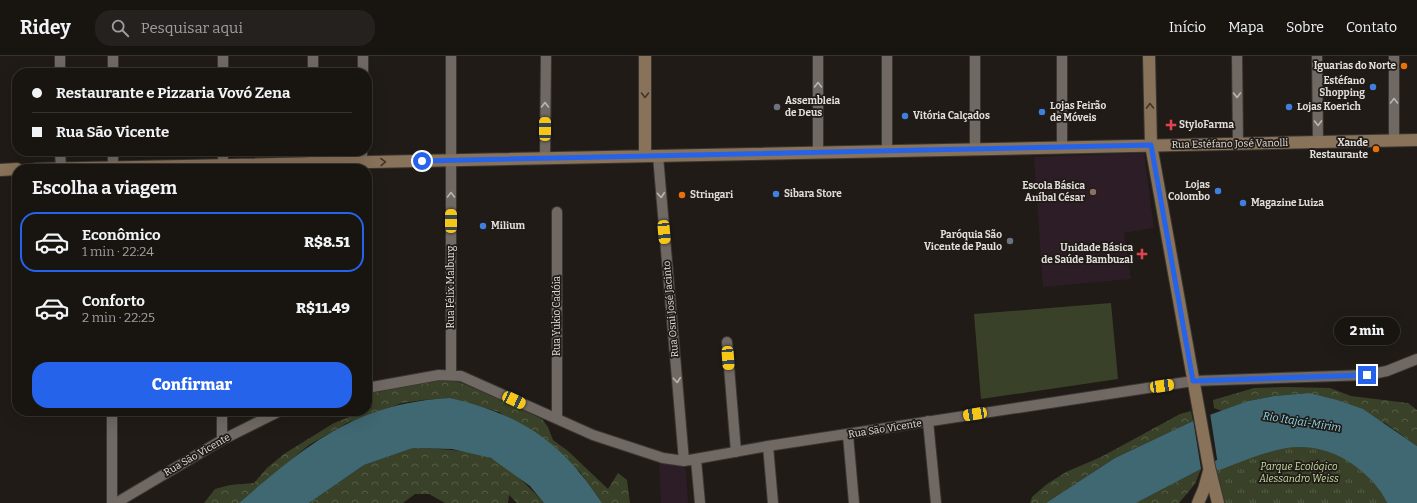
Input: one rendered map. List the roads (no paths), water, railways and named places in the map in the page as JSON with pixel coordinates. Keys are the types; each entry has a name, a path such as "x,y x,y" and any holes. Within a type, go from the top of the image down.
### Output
{"main road":[{"path":"645,56 645,156"},
{"path":"1149,56 1151,145 1209,469 1218,503"},
{"name":"Rua Estéfano José Vanolli","path":"268,164 362,157 451,160 1417,140"},
{"path":"0,170 12,169"},
{"path":"1198,503 1204,489 1209,469"}],"street":[{"path":"60,56 60,68"},
{"path":"113,56 113,68"},
{"path":"223,56 223,68"},
{"path":"313,56 313,68"},
{"path":"362,68 363,56"},
{"name":"Rua Félix Malburg","path":"451,56 451,374"},
{"path":"545,158 546,56"},
{"path":"818,56 818,152"},
{"path":"887,56 887,151"},
{"path":"975,56 975,149"},
{"path":"1062,56 1062,147"},
{"path":"1237,56 1238,144"},
{"path":"1317,56 1318,142"},
{"path":"1394,56 1394,140"},
{"name":"Rua Osni José Jacinto","path":"658,156 684,461"},
{"name":"Rua Yukio Cadóia","path":"556,212 557,419"},
{"path":"727,342 736,452"},
{"name":"Rua São Vicente","path":"372,387 451,374 472,380 557,419 615,443 662,458 684,461 768,446 848,435 928,421 1193,381 1367,375 1387,371 1417,359"},
{"path":"112,416 112,503"},
{"path":"222,416 222,440"},
{"name":"Rua São Vicente","path":"116,503 222,440 270,416"},
{"path":"928,421 936,503"},
{"path":"848,435 854,503"},
{"path":"768,446 773,503"},
{"path":"696,460 700,503"}],"water":[{"name":"Rio Itajaí-Mirim","path":"1309,393 1337,400 1363,409 1417,446 1417,503 1393,503 1385,487 1357,460 1331,448 1300,442 1263,449 1218,465 1201,469 1136,503 1046,503 1115,458 1193,421 1248,401 1274,396"},
{"path":"450,398 476,405 519,422 555,447 587,481 602,503 544,503 530,486 491,458 452,449 413,448 364,465 309,503 239,503 288,462 335,430 360,418 372,416 372,414 387,408 417,402"}],"waterway":[{"path":"1218,465 1258,450 1280,444 1290,442 1315,443 1342,452 1367,469 1377,479 1393,503"}],"place":[{"name":"Iguarias do Norte","path":"1404,66"},
{"name":"Estéfano Shopping","path":"1373,87"},
{"name":"Assembleia de Deus","path":"777,107"},
{"name":"Lojas Koerich","path":"1289,107"},
{"name":"Lojas Feirão de Móveis","path":"1042,112"},
{"name":"Vitória Calçados","path":"905,116"},
{"name":"StyloFarma","path":"1171,125"},
{"name":"Xande Restaurante","path":"1376,149"},
{"name":"Lojas Colombo","path":"1218,191"},
{"name":"Escola Básica Aníbal César","path":"1093,192"},
{"name":"Sibara Store","path":"776,194"},
{"name":"Stringari","path":"682,195"},
{"name":"Magazine Luiza","path":"1243,203"},
{"name":"Milium","path":"483,226"},
{"name":"Paróquia São Vicente de Paulo","path":"1010,241"},
{"name":"Unidade Básica de Saúde Bambuzal","path":"1142,254"}],"park label":[{"name":"Parque Ecológico Alessandro Weiss","path":"1299,472"}]}
